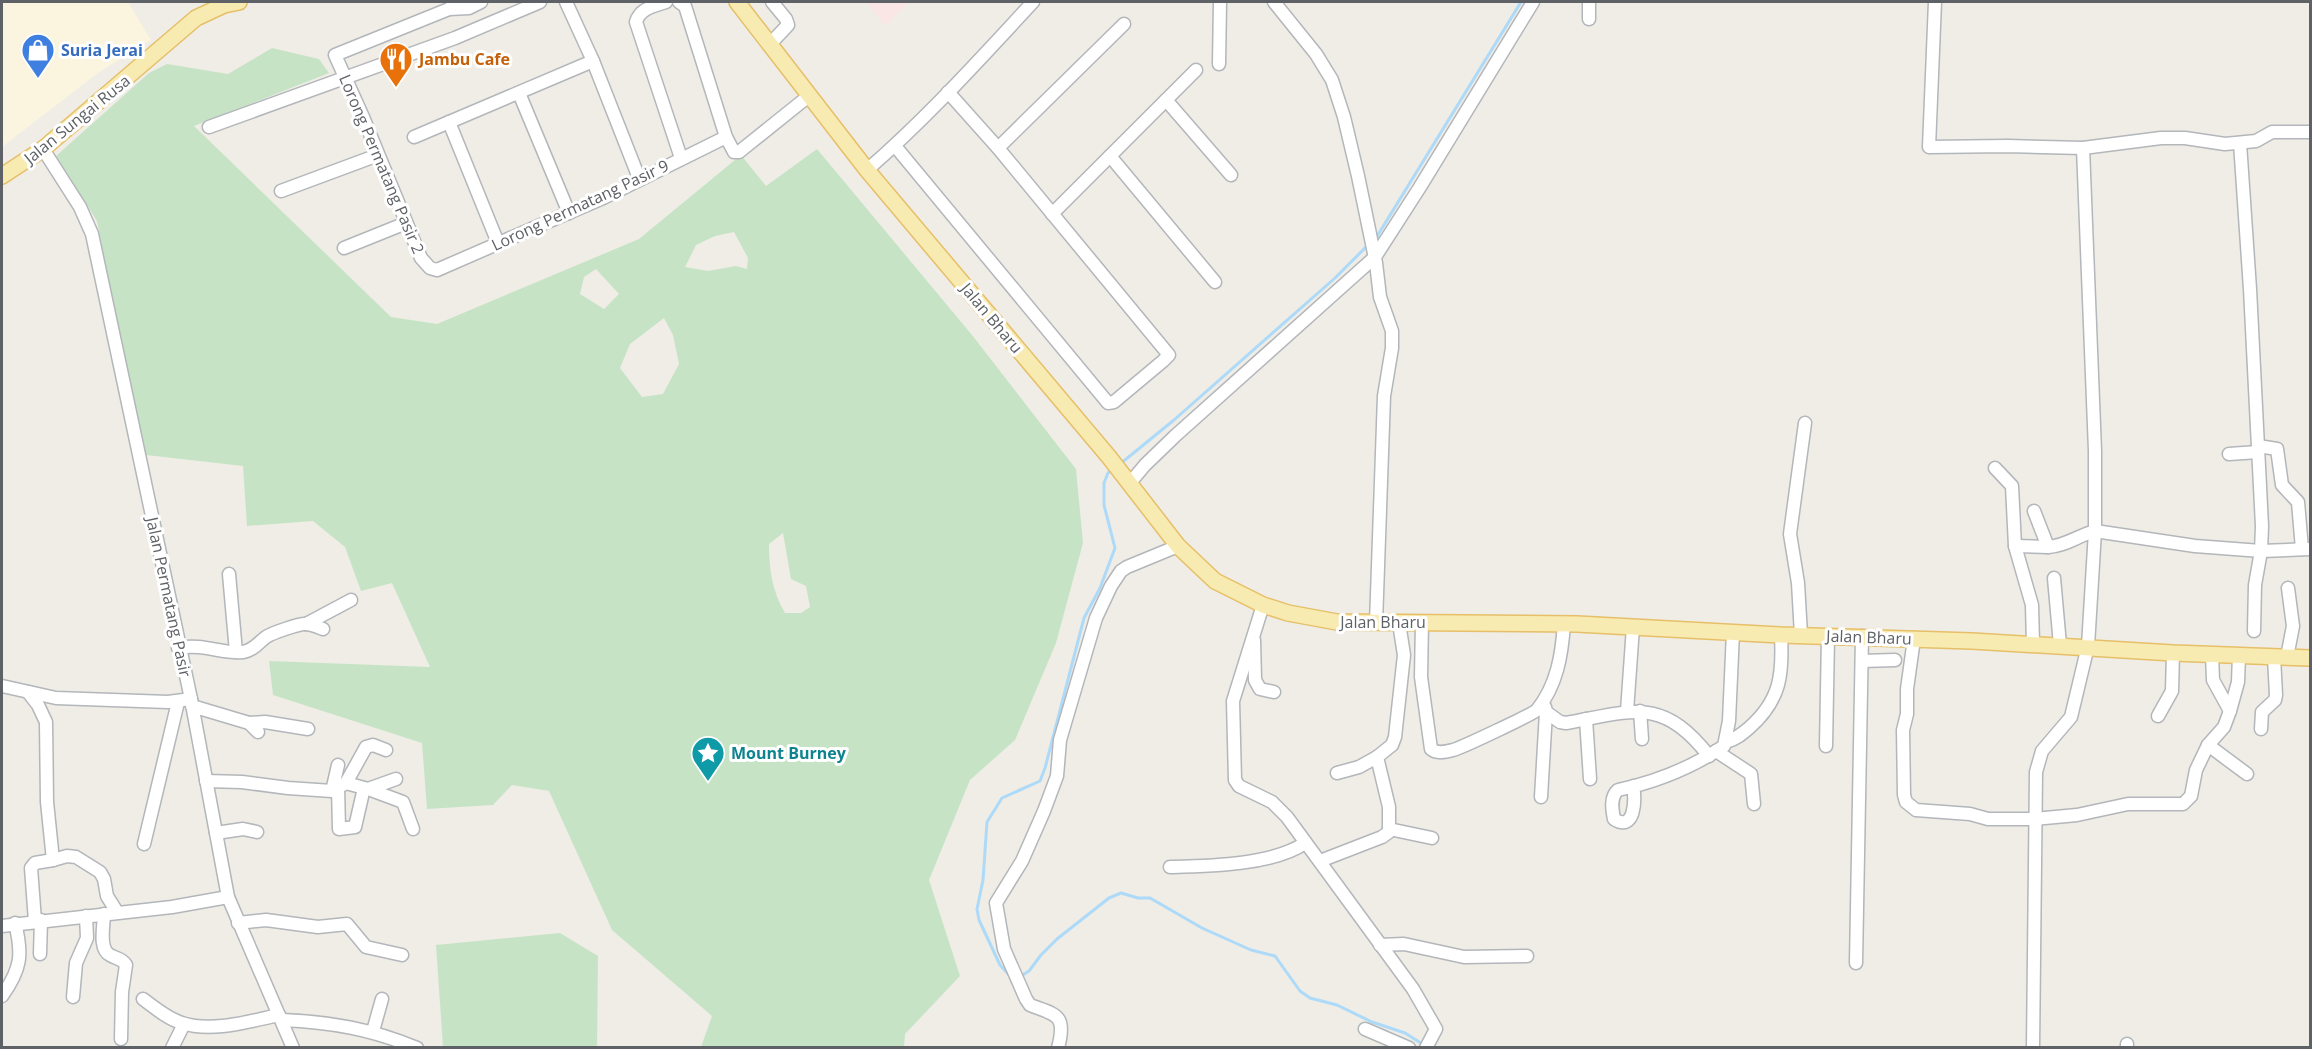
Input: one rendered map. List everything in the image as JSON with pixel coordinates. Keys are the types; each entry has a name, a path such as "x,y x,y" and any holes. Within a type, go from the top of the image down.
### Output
{"main road":[{"name":"Jalan Sungai Rusa","path":"2,176 44,149 196,18 224,5 239,2"},
{"name":"Jalan Bharu","path":"737,2 867,170 1109,457 1178,546 1215,581 1263,605 1336,622 1564,623 1781,635 1862,636 2310,658"}],"street":[{"path":"453,5 469,8 482,2"},
{"path":"209,127 455,38 540,2"},
{"path":"566,2 593,61 639,178"},
{"path":"666,2 639,13 636,22 681,158"},
{"path":"680,2 684,6 732,150 739,152 810,95"},
{"path":"770,44 788,23 772,2"},
{"path":"867,170 948,92 1034,2"},
{"path":"1219,64 1220,2"},
{"path":"1274,2 1316,54 1332,80 1344,117 1373,247 1380,297 1393,339 1384,396 1376,623"},
{"path":"1125,479 1145,465 1373,247 1420,187 1533,2"},
{"path":"1589,2 1589,20"},
{"path":"1935,2 1929,147 2083,148 2161,138 2240,143 2256,141 2272,132 2310,132"},
{"name":"Lorong Permatang Pasir 2","path":"433,269 421,258 334,55 453,5"},
{"path":"998,148 1124,24"},
{"path":"414,138 593,61"},
{"path":"1052,214 1196,70"},
{"path":"894,146 1108,403 1114,402 1169,355 998,148 948,92"},
{"path":"519,93 569,213"},
{"path":"1166,100 1231,175"},
{"path":"449,122 498,243"},
{"name":"Lorong Permatang Pasir 9","path":"433,269 436,270 569,213 726,136"},
{"path":"2240,143 2250,289 2261,551 2255,585 2254,631"},
{"path":"2033,1047 2034,819 2038,760 2042,751 2071,717 2088,646 2096,531 2083,148"},
{"name":"Jalan Permatang Pasir","path":"44,149 80,207 92,234 228,897 294,1047"},
{"path":"281,191 378,155"},
{"path":"1110,156 1215,282"},
{"path":"344,248 406,223"},
{"path":"1801,635 1798,583 1790,534 1805,423"},
{"path":"2014,546 2048,548 2063,546 2083,534 2096,531 2195,546 2261,551 2306,549 2298,502 2282,485 2277,449 2258,449 2229,454"},
{"path":"1995,468 2012,486 2014,546 2032,605 2033,644"},
{"path":"2034,511 2048,548"},
{"path":"1058,1047 1061,1033 1056,1016 1051,1011 1030,1005 1001,940 996,903 1022,861 1057,776 1060,740 1096,618 1111,586 1121,571 1178,546"},
{"path":"229,574 236,652"},
{"path":"2054,578 2060,645"},
{"path":"2261,729 2262,712 2275,700 2280,657 2293,626 2288,588"},
{"path":"178,648 203,646 236,652 253,648 267,636 306,624 351,600"},
{"path":"1263,605 1233,700 1235,780 1239,786 1276,805 1320,861 1413,989 1436,1027 1428,1044"},
{"path":"1422,622 1421,677 1432,751 1453,750 1532,715 1545,706"},
{"path":"1337,773 1359,767 1392,745 1395,737 1404,655 1399,623"},
{"path":"1541,797 1545,706 1560,666 1564,623"},
{"path":"306,624 323,629"},
{"path":"1633,627 1634,711 1642,739"},
{"path":"1726,742 1729,721 1732,632"},
{"path":"1633,786 1670,775 1712,754 1726,742 1736,739 1760,718 1775,695 1782,668 1781,635"},
{"path":"1252,636 1256,645 1255,680 1260,689 1274,692"},
{"path":"1826,746 1828,636"},
{"path":"1856,963 1862,636"},
{"path":"1914,639 1907,689 1907,714 1903,730 1906,802 1916,810 1970,814 1988,819 2034,819 2085,814 2128,804 2183,804 2191,796 2193,777 2208,746 2224,727 2238,682 2239,655"},
{"path":"2158,716 2172,691 2173,653"},
{"path":"2212,654 2213,680 2230,711"},
{"path":"1862,661 1895,660"},
{"path":"2,687 56,698 187,702 253,727 265,722 308,729"},
{"path":"28,692 38,705 46,722 47,802 53,860"},
{"path":"144,844 187,702"},
{"path":"1545,706 1560,722 1634,711 1674,722 1694,736 1712,754 1751,774 1754,804"},
{"path":"1586,719 1590,779"},
{"path":"339,787 366,747 373,745 386,750"},
{"path":"2208,746 2247,774"},
{"path":"1320,861 1382,837 1389,829 1389,807 1377,757"},
{"path":"338,765 339,829 355,827 366,788"},
{"path":"366,788 396,779"},
{"path":"206,781 242,782 288,788 366,788 403,802 412,829"},
{"path":"1389,829 1432,838"},
{"path":"216,833 243,830 257,832"},
{"path":"1170,867 1227,865 1285,854 1305,843"},
{"path":"40,954 31,868 35,863 67,856 76,857 100,872 104,879 110,913 104,948 110,955 121,959 126,965 122,992 121,1039"},
{"path":"2,926 172,907 228,897"},
{"path":"73,997 76,963 87,938 86,916"},
{"path":"238,923 266,920 318,927 347,924 366,947 402,956"},
{"path":"2,996 20,960 21,949 15,923"},
{"path":"1380,945 1404,944 1464,957 1527,956"},
{"path":"143,999 166,1016 184,1024 222,1025 281,1018 340,1024 373,1031 417,1047"},
{"path":"373,1031 382,999"},
{"path":"172,1047 184,1024"},
{"path":"1365,1029 1409,1047"}],"shaded area":[{"path":"2,2 128,2 151,40 98,73 2,147"},
{"path":"866,2 909,2 885,26"}],"green space":[{"path":"272,48 319,59 329,73 194,126 391,317 437,324 639,239 741,155 766,186 817,149 972,335 1076,469 1083,543 1056,643 1015,740 970,780 929,880 960,976 905,1034 904,1047 701,1047 712,1016 612,930 549,791 512,785 493,805 427,809 422,743 273,695 269,661 430,667 392,583 361,591 345,547 313,521 247,526 243,466 146,455 128,380 97,221 56,156 149,73 167,64 228,74","holes":["734,232 748,258 747,269 736,266 708,271 685,267 696,245 715,236","596,269 619,294 604,309 580,294 584,277","664,318 673,335 679,364 663,394 642,397 620,368 630,344","783,533 791,579 806,586 810,607 801,613 785,613 781,605 772,580 769,544"]},
{"path":"560,933 598,956 597,1047 443,1047 436,945"}],"waterway":[{"path":"1376,238 1521,2"},
{"path":"1120,464 1174,420 1335,278 1369,244"},
{"path":"1011,977 1000,965 979,920 977,909 983,880 987,822 1002,798 1040,781 1045,768 1084,618 1100,588 1115,548 1104,505 1104,483 1108,473 1112,470"},
{"path":"1021,976 1029,971 1057,939 1109,898 1121,893 1138,898 1150,898 1202,928 1251,950 1275,956 1300,991 1310,998 1337,1005 1372,1022 1405,1033 1424,1045"}],"place":[{"name":"Suria Jerai","path":"38,79"},
{"name":"Jambu Cafe","path":"396,88"},
{"name":"Mount Burney","path":"708,782"}]}
